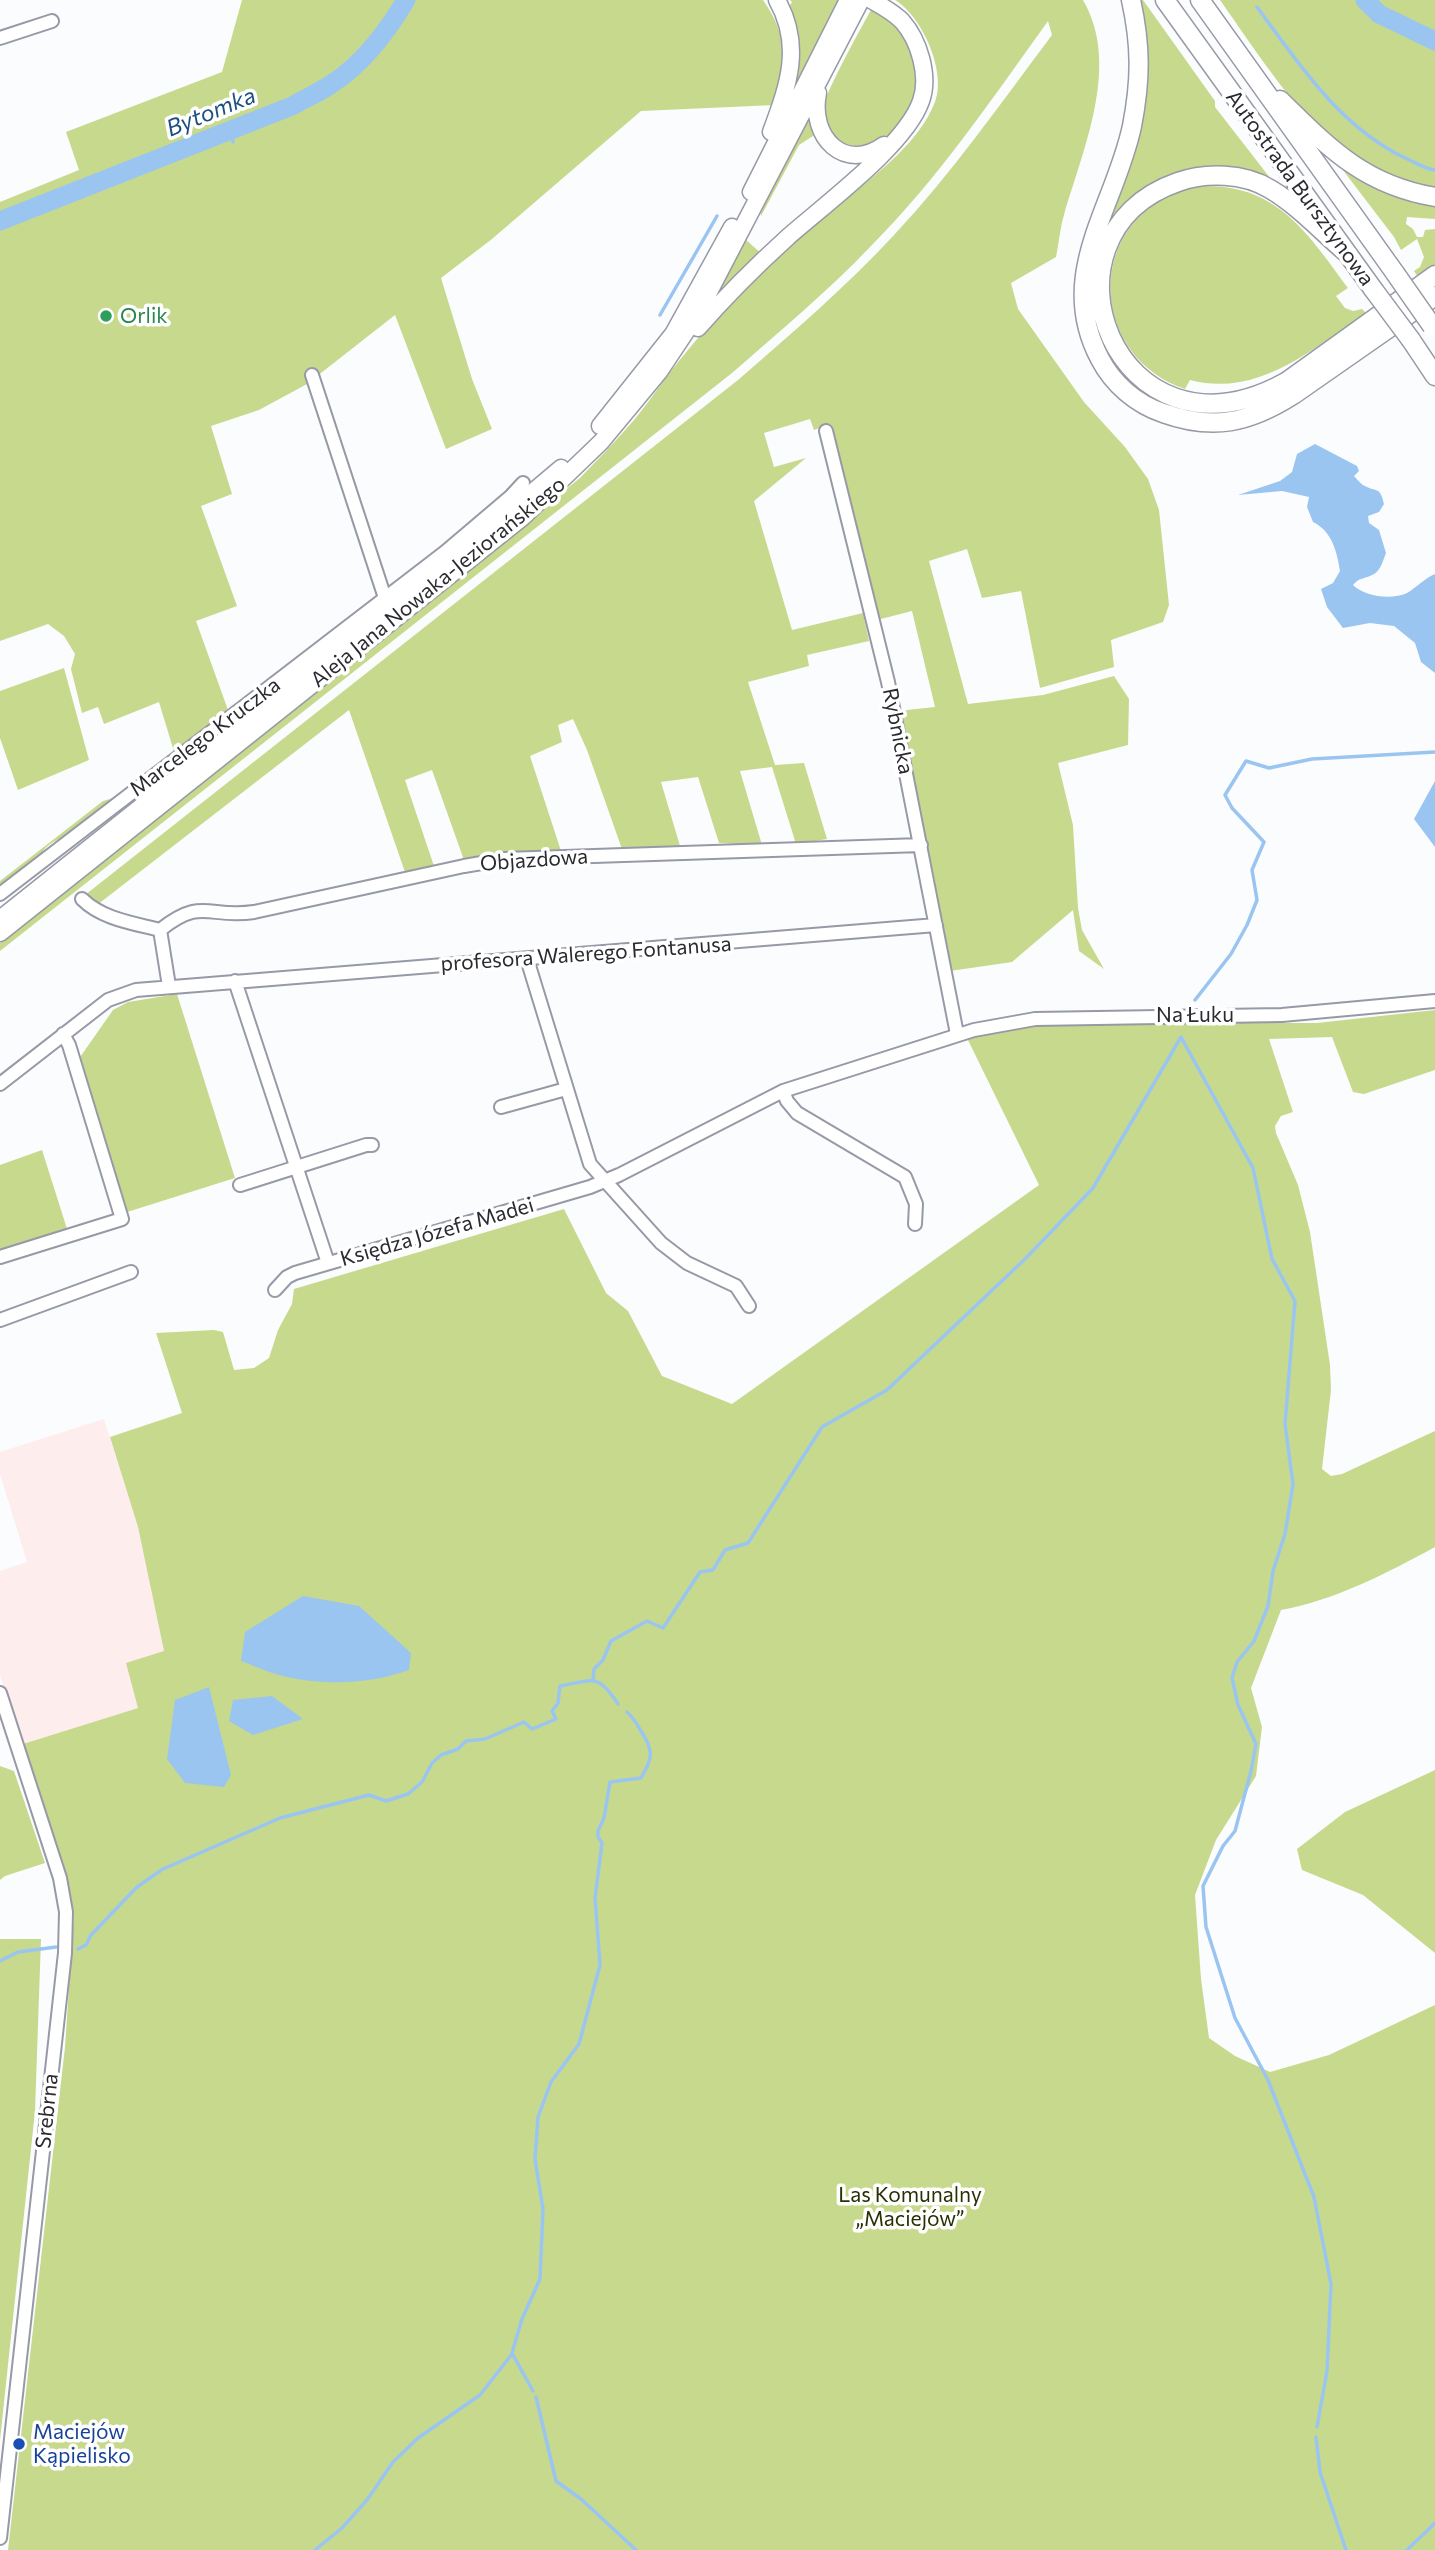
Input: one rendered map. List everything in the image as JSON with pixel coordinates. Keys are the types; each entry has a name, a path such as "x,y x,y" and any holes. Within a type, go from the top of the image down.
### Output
{"highway":[{"path":"1131,0 1138,30 1138,91 1131,129 1089,252 1082,301 1085,322 1093,345 1105,369 1126,392 1151,409 1178,418 1207,424 1247,418 1270,410 1435,296"},
{"name":"Autostrada Bursztynowa","path":"1165,0 1435,376"},
{"name":"Autostrada Bursztynowa","path":"1200,0 1433,328"},
{"path":"1245,65 1335,153 1361,172 1388,184 1435,197"},
{"path":"1348,254 1270,188 1252,181 1221,175 1190,177 1160,188 1134,205 1116,229 1104,255 1099,286 1102,315 1121,357 1139,377 1181,400 1201,403 1238,402 1263,395 1286,382 1435,275"}],"main road":[{"path":"746,202 784,97 792,58 789,29 777,0"},
{"name":"Aleja Jana Nowaka-Jeziorańskiego","path":"0,919 471,544 560,469 614,411 673,334 746,202 848,0"},
{"name":"Aleja Jana Nowaka-Jeziorańskiego","path":"0,933 523,517 601,442 659,372 717,281 861,0"},
{"path":"659,372 755,268 877,160 901,134 922,99 924,76 920,54 912,35 901,20 878,4"},
{"path":"822,77 816,114 819,130 829,143 851,154 863,155 878,150 901,134"}],"street":[{"path":"0,38 52,21"},
{"path":"312,375 385,598"},
{"name":"Rybnicka","path":"826,431 888,682 957,1034"},
{"name":"Marcelego Kruczka","path":"0,894 454,544 523,483"},
{"name":"Objazdowa","path":"160,930 180,916 197,909 227,914 254,912 495,860 921,845"},
{"path":"82,899 91,908 105,915 160,930 169,986"},
{"name":"profesora Walerego Fontanusa","path":"0,1084 117,995 169,986 936,925"},
{"path":"527,959 590,1164 661,1244 687,1263 736,1286 749,1306"},
{"path":"235,981 328,1262"},
{"name":"Na Łuku","path":"957,1034 1035,1019 1282,1015 1435,1001"},
{"path":"0,1257 122,1219 69,1045 63,1034"},
{"name":"Księdza Józefa Madei","path":"275,1290 287,1277 328,1262 605,1182 783,1091 957,1034"},
{"path":"501,1107 566,1089"},
{"path":"783,1091 797,1113 905,1177 916,1204 915,1224"},
{"path":"240,1185 372,1145"},
{"path":"0,1320 131,1272"},
{"name":"Srebrna","path":"0,1693 60,1878 66,1912 65,1953 3,2491 0,2538"}],"shaded area":[{"path":"104,1419 138,1527 164,1651 138,1708 23,1744 0,1675 0,1571 27,1562 0,1474 0,1452"}],"green space":[{"path":"242,0 401,0 364,52 309,92 0,215 0,202 79,170 66,132 222,72"},
{"path":"413,0 763,0 778,27 781,39 782,62 775,105 641,111 492,239 441,278 472,379 492,429 446,449 395,315 307,384 259,410 211,426 232,494 201,506 237,606 196,621 228,710 175,755 159,702 104,724 98,707 82,713 71,669 75,654 64,636 48,624 0,641 0,227 319,99 372,55"},
{"path":"790,0 840,0 793,93 798,40 789,7 792,2"},
{"path":"895,0 1083,0 1094,25 1099,52 1095,107 1063,220 1056,257 1011,283 1018,309 1084,402 1125,447 1148,479 1159,510 1169,605 1163,622 1111,640 1114,667 1040,688 1021,591 982,598 967,549 929,561 968,704 1043,695 1114,676 1129,699 1128,745 1058,763 1073,825 1078,908 1082,930 1104,969 1079,951 1073,910 1012,962 950,971 898,711 935,707 912,611 877,620 828,425 814,430 810,419 764,433 774,467 806,458 754,501 792,630 863,613 869,641 807,655 809,666 748,682 775,765 804,763 827,839 796,844 772,767 740,771 762,845 719,843 698,777 661,782 680,846 622,849 587,750 573,719 558,725 562,742 530,756 562,854 465,863 432,770 405,780 435,869 406,875 349,710 97,905 85,895 738,380 818,309 894,235 956,162 1052,35 1048,21 964,138 919,194 854,264 803,311 732,373 0,951 0,943 580,478 628,427 688,350 744,289 789,246 875,176 910,142 935,102 938,76 923,31"},
{"path":"1143,0 1215,101 1215,107 1274,183 1244,170 1222,166 1178,172 1141,192 1111,225 1101,244 1136,138 1139,1"},
{"path":"1220,0 1435,0 1435,188 1403,182 1373,171 1329,139 1269,70"},
{"path":"871,10 890,20 908,43 915,62 916,92 907,116 889,135 878,142 854,146 837,139 831,131 826,122 824,106 837,74"},
{"path":"810,114 813,136 799,145 761,216 760,211"},
{"path":"1339,165 1435,204 1435,219 1407,217 1406,224 1413,229 1417,237 1423,237 1425,230 1435,229 1435,264 1418,277 1414,271 1420,267 1424,257 1417,239 1401,250"},
{"path":"1205,186 1231,188 1253,194 1289,217 1305,232 1348,288 1336,296 1345,308 1353,311 1362,309 1366,313 1305,355 1262,376 1215,384 1190,380 1185,389 1154,373 1132,351 1117,324 1111,295 1113,265 1124,237 1144,212 1173,193"},
{"path":"745,239 763,255 718,296 717,294"},
{"path":"64,668 89,760 18,790 0,738 0,691"},
{"path":"123,795 67,836 50,844 39,859 0,889 0,881 103,801"},
{"path":"177,994 235,1178 124,1213 78,1060 113,1010 128,1002"},
{"name":"Las Komunalny „Maciejów”","path":"1435,1010 1435,1070 1364,1094 1353,1092 1332,1037 1269,1039 1293,1112 1281,1116 1275,1126 1276,1133 1298,1185 1310,1232 1330,1365 1331,1390 1322,1469 1331,1476 1342,1474 1435,1431 1435,1547 1341,1593 1281,1610 1251,1688 1262,1727 1256,1776 1216,1840 1195,1895 1201,1979 1209,2038 1235,2056 1270,2072 1329,2055 1435,2005 1435,2550 8,2550 65,2047 74,1913 66,1876 23,1744 138,1708 126,1663 164,1651 138,1527 110,1437 182,1413 156,1333 214,1330 223,1332 234,1370 254,1368 269,1358 278,1330 292,1304 294,1289 564,1209 606,1293 628,1311 662,1376 732,1404 1039,1185 966,1036 1025,1023 1317,1023"},
{"path":"42,1150 68,1232 5,1251 0,1249 0,1165"},
{"path":"0,1766 14,1771 45,1863 0,1880"},
{"path":"1435,1770 1435,1953 1363,1895 1302,1870 1297,1849 1345,1812"},
{"path":"0,1939 41,1939 35,2111 0,2440"}],"water":[{"path":"1315,444 1357,466 1359,471 1354,476 1363,485 1379,492 1384,504 1379,512 1368,516 1369,523 1379,530 1386,553 1382,565 1371,576 1353,585 1371,595 1394,596 1407,593 1435,574 1435,673 1421,662 1415,643 1394,626 1370,623 1343,628 1327,607 1321,589 1333,583 1340,571 1329,536 1313,522 1307,507 1309,497 1282,491 1238,495 1280,481 1292,472 1297,454"},
{"path":"1435,781 1435,847 1414,819"},
{"path":"303,1596 359,1606 411,1653 409,1670 363,1681 330,1682 283,1676 241,1661 245,1632"},
{"path":"209,1687 231,1775 224,1787 185,1783 167,1759 175,1700"},
{"path":"272,1696 303,1719 253,1735 229,1721 233,1700"}],"waterway":[{"name":"Bytomka","path":"0,221 292,106 316,93 342,77 363,58 391,24 406,0"},
{"path":"1365,0 1379,14 1435,41"},
{"path":"1257,7 1305,71 1340,111 1381,145 1435,170"},
{"path":"231,130 233,142"},
{"path":"660,315 717,216"},
{"path":"1195,1000 1231,954 1257,900 1252,870 1264,842 1232,808 1225,795 1246,761 1269,768 1312,759 1435,752"},
{"path":"1181,1037 1253,1168 1272,1259 1295,1301 1285,1424 1293,1484 1285,1534 1273,1571 1268,1606 1254,1641 1237,1662 1232,1678 1238,1705 1256,1744 1235,1831 1223,1846 1203,1886 1206,1927 1235,2018 1268,2080 1314,2197 1331,2284 1327,2371 1317,2427"},
{"path":"593,1680 594,1669 603,1660 611,1641 647,1621 663,1628 700,1572 713,1570 725,1550 748,1543 822,1427 887,1390 1026,1258 1093,1188 1181,1037"},
{"path":"78,1949 86,1945 91,1935 137,1887 163,1869 280,1818 369,1795 386,1801 408,1794 422,1782 432,1763 441,1755 458,1749 466,1741 485,1739 524,1722 532,1729 556,1719 552,1711 558,1703 560,1686 594,1681 605,1687 618,1704"},
{"path":"533,2391 512,2353 522,2319 540,2279 543,2209 535,2159 538,2117 551,2082 579,2044 600,1965 595,1898 602,1843 598,1831 604,1818 610,1782 641,1778 650,1760 648,1744 627,1712"},
{"path":"0,1961 18,1952 56,1947"},
{"path":"315,2550 342,2528 367,2500 393,2462 418,2438 480,2395 512,2354"},
{"path":"536,2397 556,2481 581,2499 636,2550"},
{"path":"1316,2437 1320,2472 1346,2550"},
{"path":"1407,2550 1435,2523"}],"place":[{"name":"Orlik","path":"106,316"},
{"name":"Maciejów Kąpielisko","path":"19,2444"}]}
